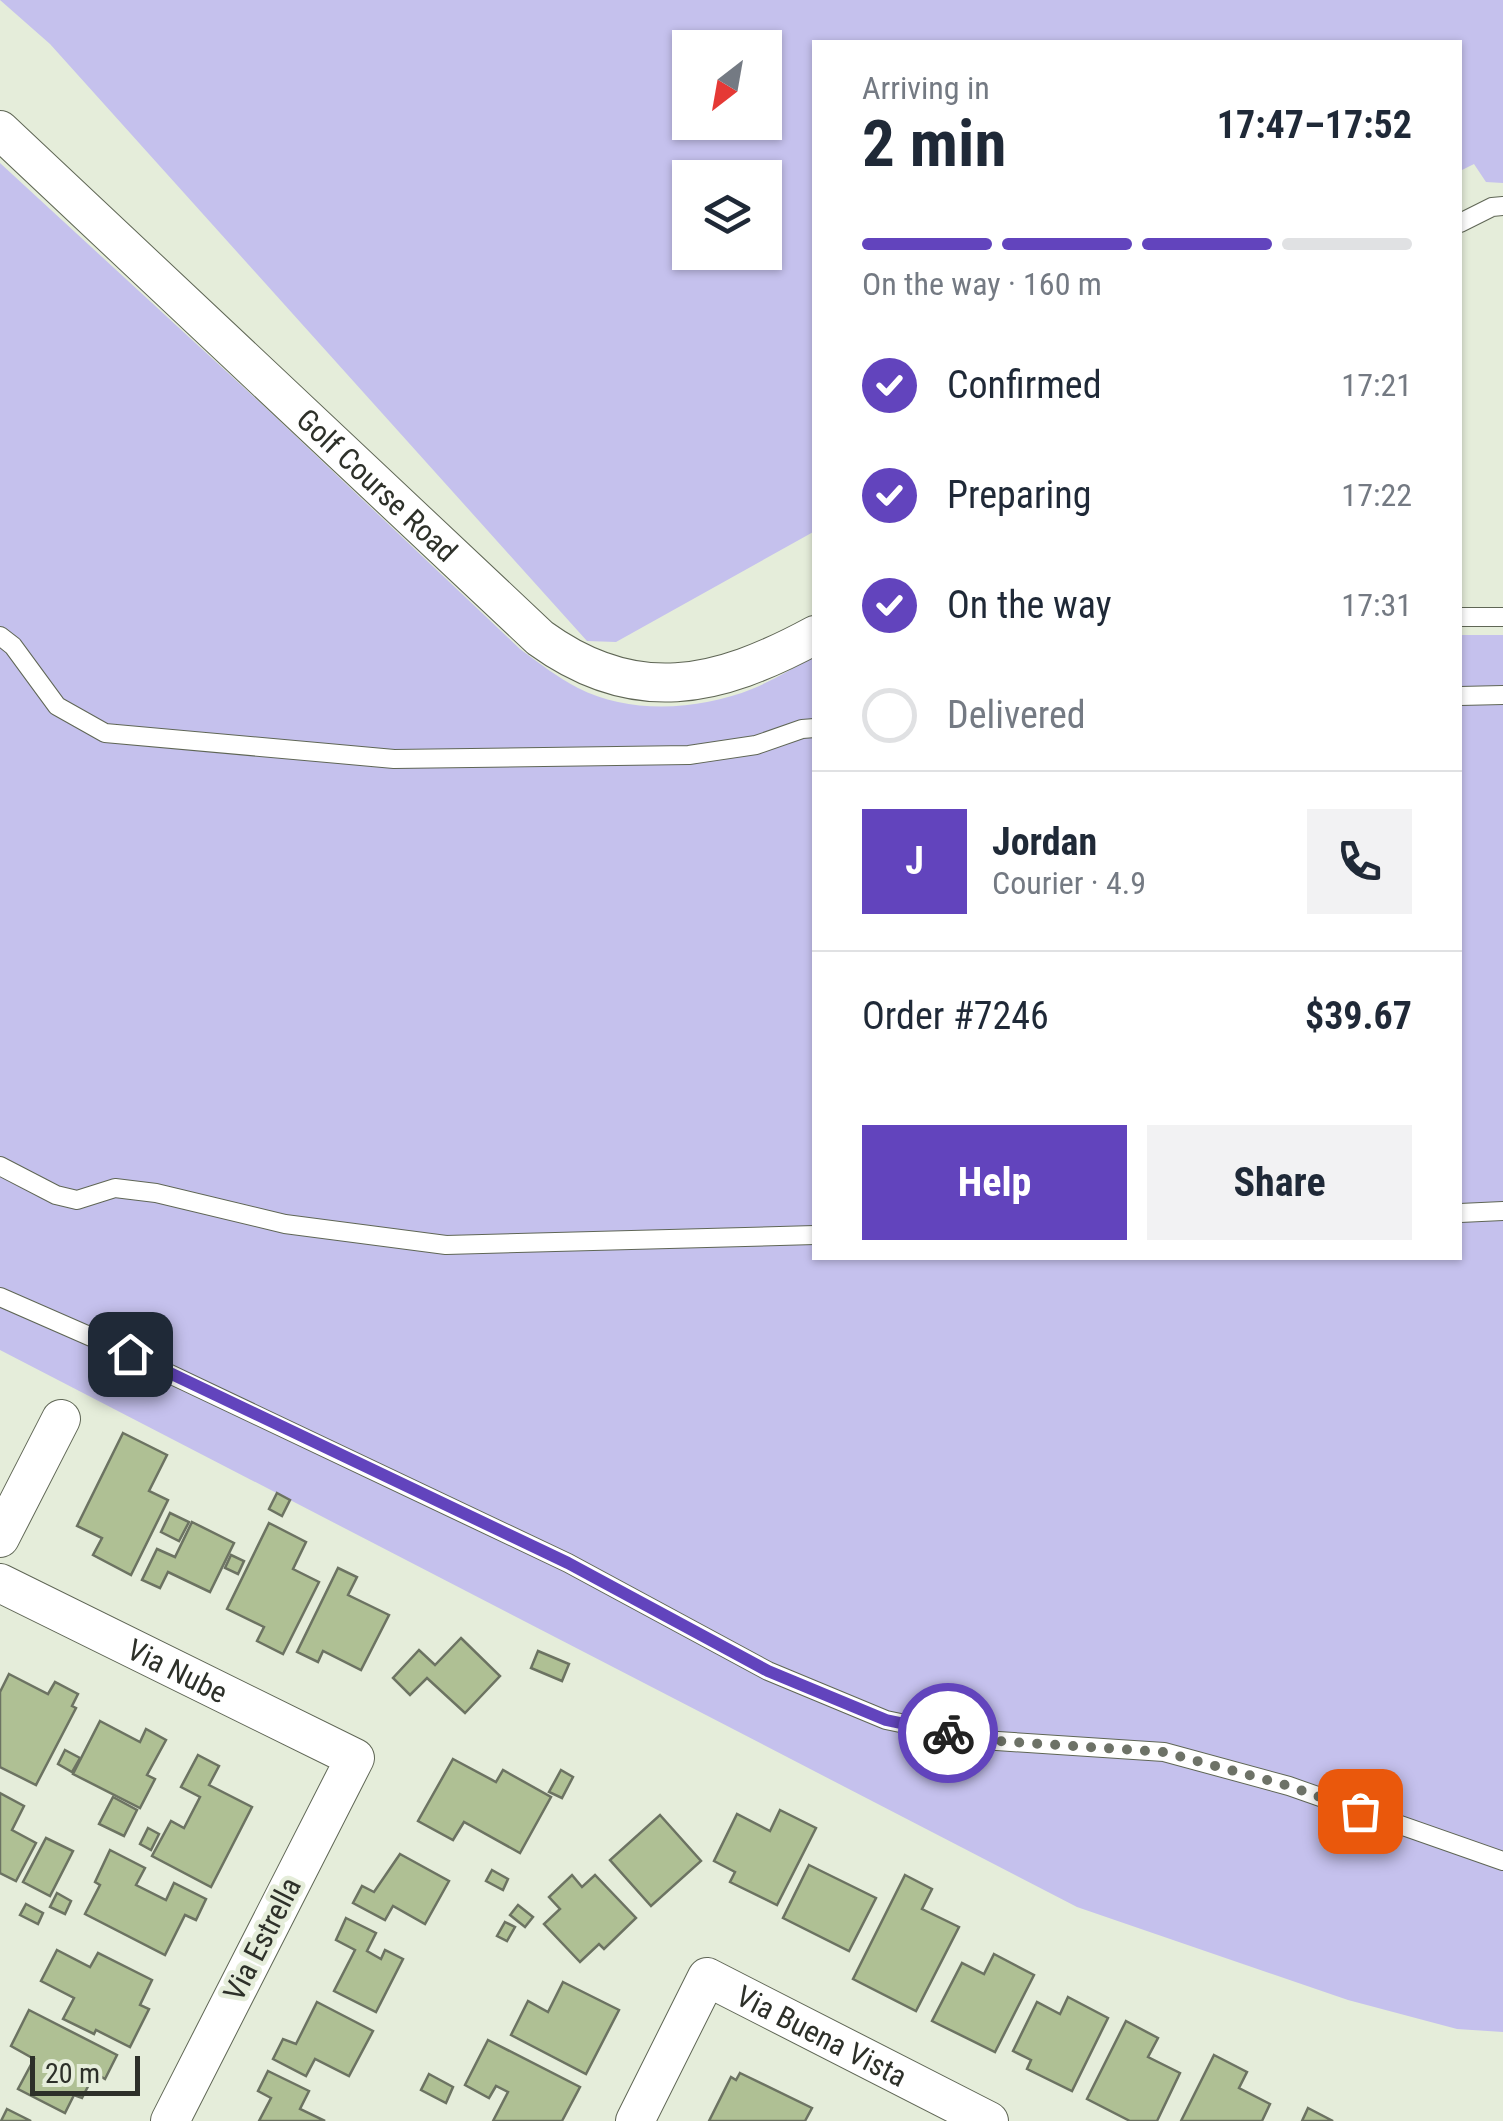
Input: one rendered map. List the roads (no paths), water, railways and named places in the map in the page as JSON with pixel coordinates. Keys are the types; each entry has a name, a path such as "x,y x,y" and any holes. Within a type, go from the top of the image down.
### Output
{"street":[{"name":"Golf Course Road","path":"0,130 526,624 568,658 606,676 636,682 691,682 734,671 812,636"},
{"path":"0,1538 61,1420"},
{"name":"Via Nube","path":"0,1583 355,1758"},
{"name":"Via Estrella","path":"170,2121 355,1758"},
{"name":"Via Buena Vista","path":"635,2121 708,1978 989,2121"}],"lane":[{"path":"1462,222 1492,207 1503,206"},
{"path":"1462,617 1503,617"},
{"path":"0,636 13,646 57,706 105,733 394,760 689,755 756,745 812,728"},
{"path":"1462,696 1503,694"},
{"path":"0,1166 56,1195 77,1200 115,1188 286,1224 446,1245 812,1235"},
{"path":"1462,1213 1503,1211"},
{"path":"0,1297 96,1338 568,1563 768,1671 886,1720 982,1740 1164,1752 1289,1786 1503,1862"}]}
